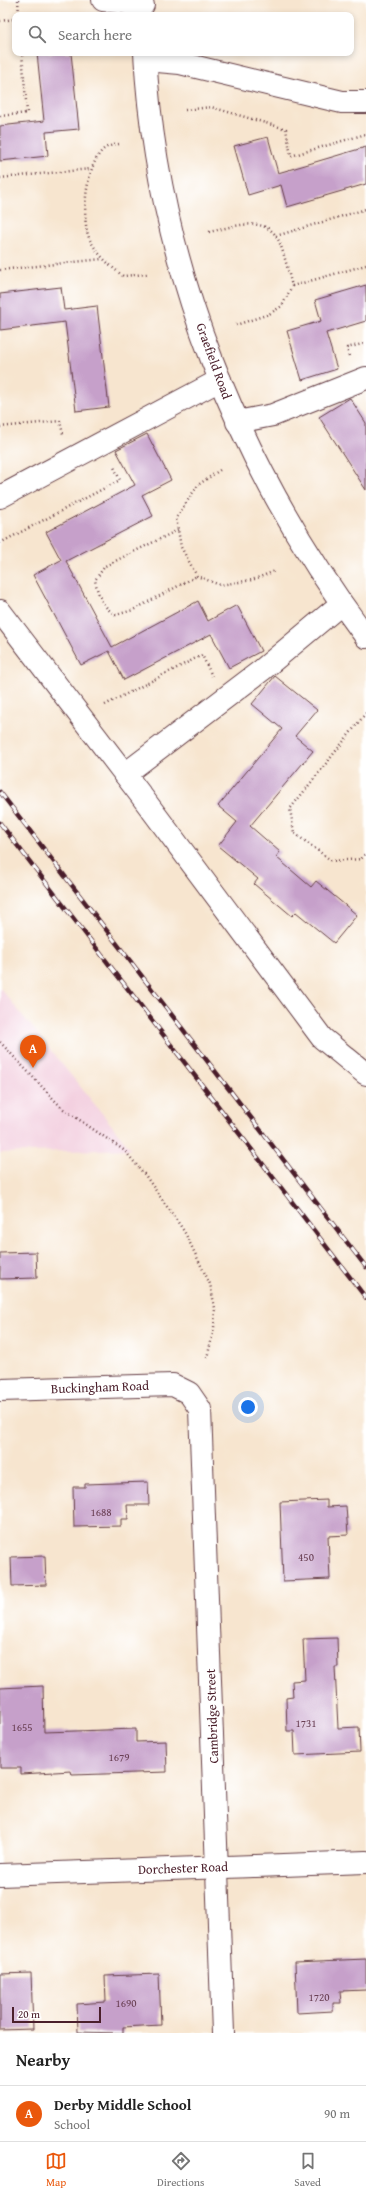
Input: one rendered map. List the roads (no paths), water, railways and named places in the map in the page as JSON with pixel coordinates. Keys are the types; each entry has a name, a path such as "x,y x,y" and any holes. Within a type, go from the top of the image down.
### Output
{"street":[{"path":"103,0 143,7"},
{"path":"146,57 180,63 342,102 366,102"},
{"name":"Graefield Road","path":"146,57 154,136 175,240 189,292 220,380 237,422 297,535 341,604 366,637"},
{"path":"237,422 273,415 366,378"},
{"path":"0,497 220,380"},
{"path":"125,774 262,670 341,604"},
{"path":"0,611 125,774 322,1038 366,1074"},
{"name":"Buckingham Road","path":"0,1390 168,1385 182,1388 195,1400"},
{"name":"Cambridge Street","path":"195,1400 202,1418 223,2033"},
{"name":"Dorchester Road","path":"0,1875 366,1862"}],"railway":[{"path":"0,792 366,1267"},
{"path":"0,823 366,1298"}],"place":[{"name":"Derby Middle School","path":"33,1068"}]}
